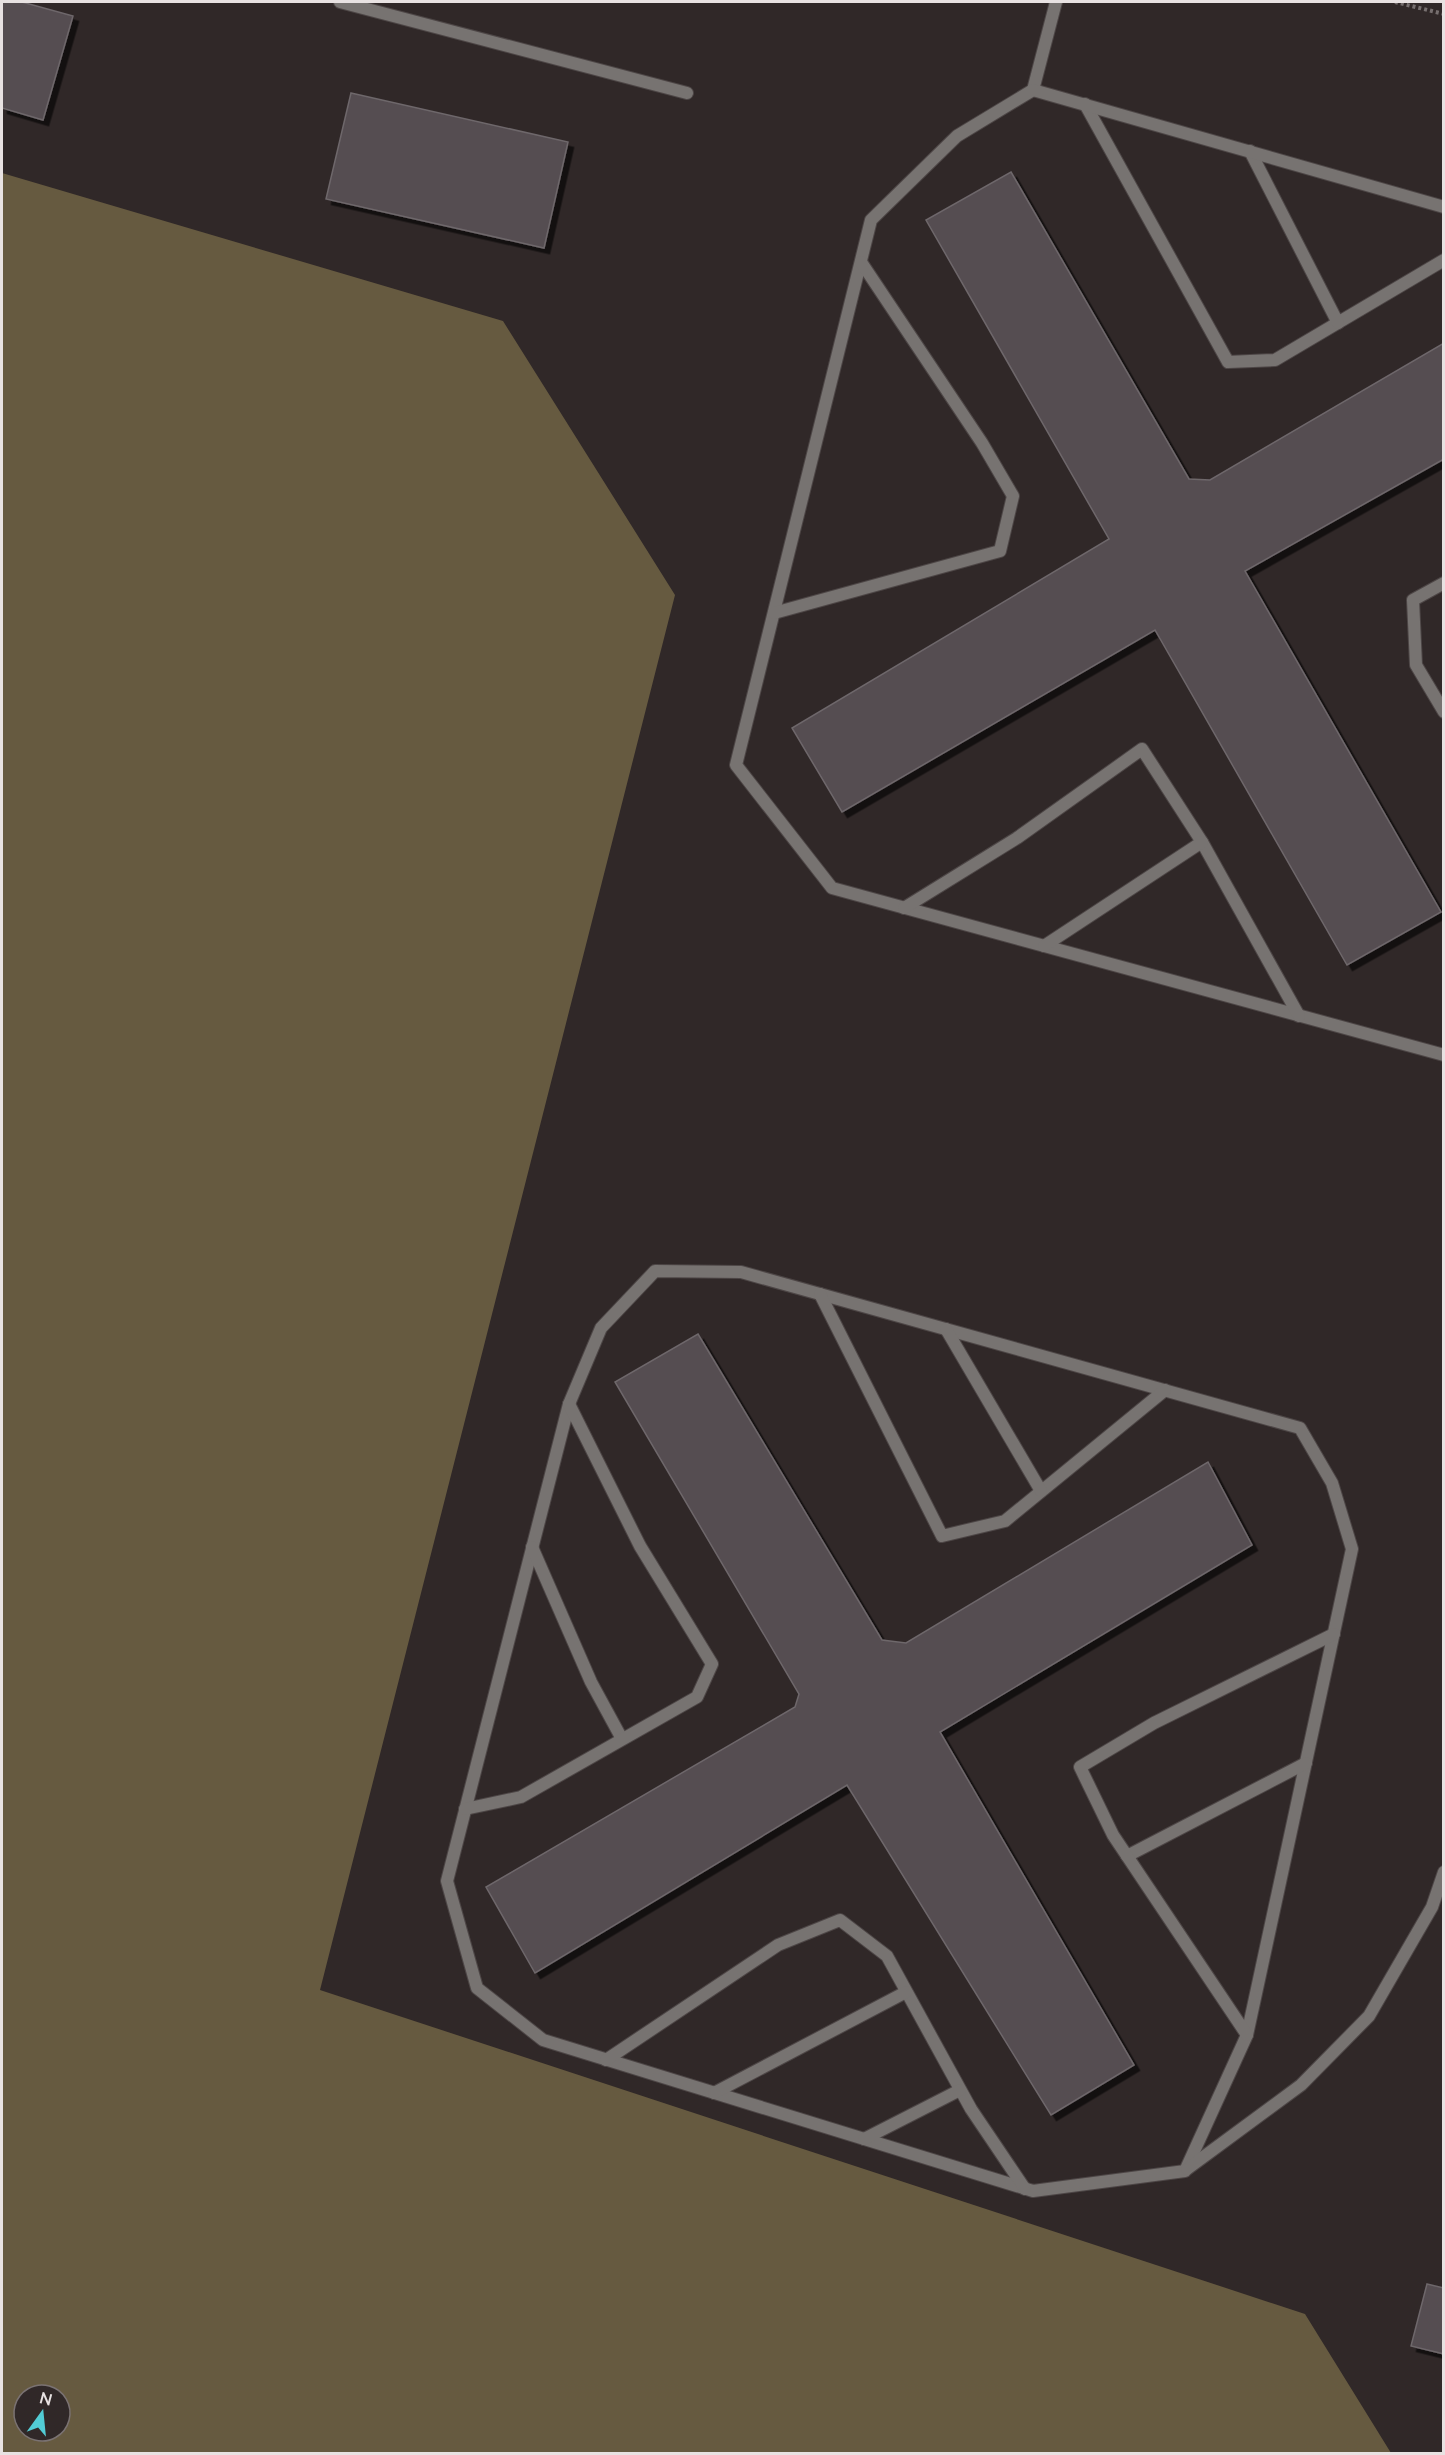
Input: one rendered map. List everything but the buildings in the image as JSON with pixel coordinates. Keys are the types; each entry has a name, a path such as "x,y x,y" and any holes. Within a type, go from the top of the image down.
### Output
{"lane":[{"path":"340,2 687,93"},
{"path":"1056,2 1033,90 957,135 871,220 736,765 832,888 1443,1055"},
{"path":"1033,90 1443,207"},
{"path":"1085,104 1228,362 1275,360 1443,260"},
{"path":"1250,151 1338,323"},
{"path":"774,613 1000,551 1013,496 982,443 861,262"},
{"path":"1443,583 1413,600 1416,665 1443,712"},
{"path":"904,908 1017,838 1142,750 1203,842 1299,1016"},
{"path":"1044,946 1203,842"},
{"path":"1185,2171 1247,2035 1352,1549 1332,1483 1300,1428 741,1272 655,1271 601,1328 569,1404 447,1881 477,1988 543,2040 1033,2191 1185,2171 1301,2085 1369,2016 1432,1907 1443,1872"},
{"path":"820,1294 942,1536 1005,1521 1165,1390"},
{"path":"946,1329 1041,1491"},
{"path":"465,1809 521,1797 697,1697 712,1664 640,1546 569,1404"},
{"path":"532,1547 591,1682 622,1739"},
{"path":"1247,2035 1113,1835 1080,1767 1154,1723 1334,1634"},
{"path":"1127,1856 1306,1763"},
{"path":"606,2060 778,1945 840,1920 887,1956 960,2090 1025,2189"},
{"path":"714,2093 906,1992"},
{"path":"864,2139 960,2090"}],"path":[{"path":"1395,2 1443,15"}],"shaded area":[{"path":"2,173 503,321 675,595 320,1990 1305,2314 1391,2453 2,2453"}]}
